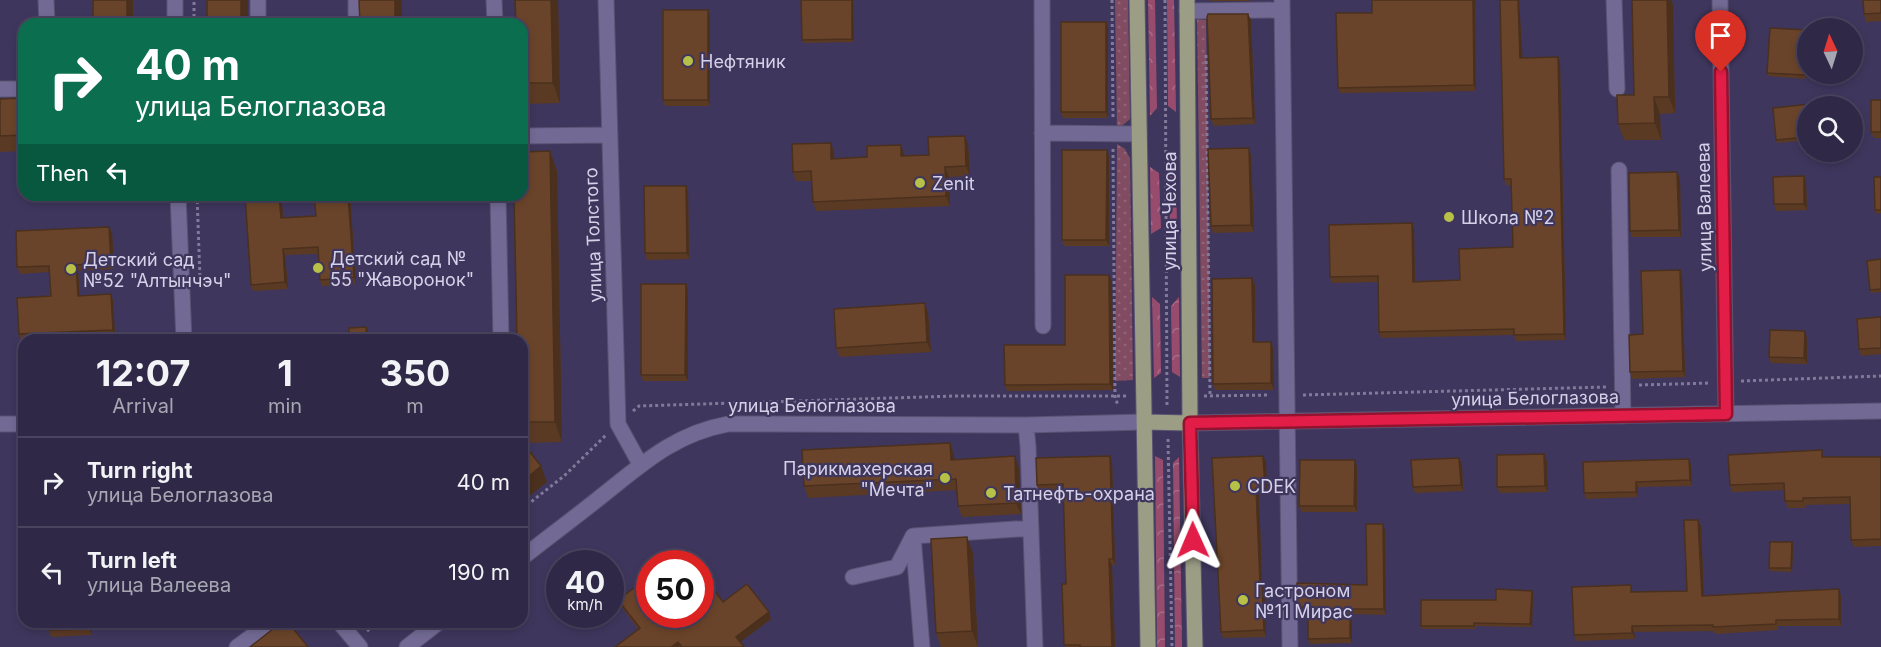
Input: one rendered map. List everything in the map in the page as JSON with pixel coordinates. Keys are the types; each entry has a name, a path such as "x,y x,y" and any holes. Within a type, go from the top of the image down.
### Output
{"main road":[{"name":"улица Чехова","path":"1137,0 1148,647"},
{"name":"улица Чехова","path":"1187,5 1190,423 1195,647"},
{"path":"1144,422 1190,423"}],"street":[{"path":"46,0 47,18"},
{"path":"175,0 175,18"},
{"path":"258,0 258,18"},
{"path":"356,0 356,18"},
{"path":"494,0 495,18"},
{"name":"улица Толстого","path":"606,0 618,423 640,464"},
{"path":"1042,0 1043,326"},
{"path":"1614,0 1617,89"},
{"name":"улица Валеева","path":"1720,0 1726,414"},
{"path":"1187,5 1282,5 1290,647"},
{"path":"0,89 18,89"},
{"path":"1042,133 1139,134"},
{"path":"528,136 610,135"},
{"path":"1619,170 1623,416"},
{"path":"178,201 184,334"},
{"path":"498,201 501,334"},
{"name":"улица Белоглазова","path":"1190,423 1881,411"},
{"name":"улица Белоглазова","path":"528,553 640,464 690,435 711,427 728,424 1026,425 1144,422"},
{"path":"0,424 18,424"},
{"path":"1026,425 1035,647"},
{"path":"913,536 1031,528"},
{"path":"853,577 897,567 913,536"},
{"path":"913,536 922,647"},
{"path":"237,647 263,628"},
{"path":"344,628 360,647"},
{"path":"407,647 431,628"}],"path":[{"path":"194,0 194,18"},
{"path":"1112,0 1115,396 1118,406"},
{"path":"1165,0 1167,409"},
{"path":"1206,44 1210,395"},
{"path":"197,201 200,285"},
{"path":"1203,396 1623,386 1881,376"},
{"path":"1161,396 1174,396"},
{"path":"1168,434 1172,647"}],"shaded area":[{"path":"1115,0 1128,0 1130,119 1117,130"},
{"path":"1197,19 1206,20 1210,378 1202,378"},
{"path":"1117,144 1125,149 1130,158 1133,380 1115,381"}],"green space":[{"path":"1148,0 1155,0 1157,108 1150,116"},
{"path":"1167,0 1174,0 1176,112 1168,106"},
{"path":"1176,166 1177,231 1170,226 1169,175"},
{"path":"1150,167 1159,173 1161,228 1151,234"},
{"path":"1152,297 1160,304 1161,373 1154,378"},
{"path":"1179,297 1180,377 1172,372 1171,306"},
{"path":"1155,456 1163,460 1165,647 1157,647"},
{"path":"1179,457 1182,647 1175,647 1173,463"}],"building":[{"path":"93,0 127,0 127,18 93,18"},
{"path":"207,0 241,0 241,18 207,18"},
{"path":"359,0 395,0 395,18 360,18"},
{"path":"515,0 551,0 553,83 528,83 528,18 516,18"},
{"path":"801,0 852,0 852,39 802,40"},
{"path":"1372,0 1473,0 1474,85 1338,88 1336,13 1372,13"},
{"path":"1500,0 1518,0 1520,58 1558,57 1564,334 1514,335 1514,329 1379,332 1378,276 1330,277 1329,225 1412,223 1413,282 1460,280 1459,249 1513,247 1511,179 1504,179"},
{"path":"1632,0 1667,0 1669,97 1654,97 1655,123 1618,124 1617,95 1634,95"},
{"path":"1863,0 1881,0 1881,13 1864,14"},
{"name":"Нефтяник","path":"663,10 708,10 708,100 663,100"},
{"path":"1208,14 1248,14 1253,118 1211,119"},
{"path":"1061,22 1106,22 1106,112 1061,112"},
{"path":"1770,28 1797,29 1797,75 1767,73"},
{"path":"18,98 18,135 0,136 0,99"},
{"path":"1871,100 1881,100 1881,132 1871,132"},
{"path":"1797,105 1797,138 1776,140 1773,108"},
{"path":"965,136 966,166 945,167 946,196 813,202 811,171 793,172 792,144 831,143 831,159 867,157 867,146 901,145 901,156 929,155 928,137"},
{"path":"1249,148 1251,225 1211,226 1208,149"},
{"path":"1062,150 1107,150 1106,240 1062,240"},
{"path":"550,151 555,422 528,422 528,334 517,334 514,201 528,201 528,152"},
{"path":"1677,172 1679,230 1630,231 1629,173"},
{"path":"1804,176 1804,204 1774,204 1773,177"},
{"path":"1874,177 1881,177 1881,210 1875,210"},
{"path":"644,186 686,186 687,253 645,253"},
{"path":"245,201 280,201 281,218 316,216 315,201 348,201 354,277 320,280 318,247 283,249 285,282 251,285"},
{"path":"109,227 111,263 76,265 78,296 111,294 113,330 19,334 17,298 51,296 49,266 17,267 16,231"},
{"path":"1881,259 1881,289 1870,290 1867,261"},
{"path":"1680,270 1683,371 1630,372 1629,335 1643,334 1641,271"},
{"path":"1065,275 1109,275 1110,384 1005,385 1004,345 1065,345"},
{"path":"1252,278 1253,342 1271,342 1271,383 1213,384 1212,279"},
{"path":"641,284 686,284 685,375 641,375"},
{"path":"925,303 927,342 836,348 834,309"},
{"path":"1881,317 1881,348 1859,349 1857,319"},
{"path":"366,327 367,334 349,334 349,328"},
{"path":"1770,330 1805,331 1804,358 1769,357"},
{"path":"950,443 951,460 1015,456 1016,503 958,506 956,479 804,486 802,450"},
{"path":"528,450 541,466 528,477"},
{"path":"1822,450 1822,457 1881,457 1881,539 1851,540 1850,497 1803,498 1803,501 1785,501 1784,483 1730,485 1728,455"},
{"path":"1544,454 1545,486 1497,487 1497,455"},
{"path":"1110,456 1113,559 1109,559 1112,647 1064,645 1062,584 1066,584 1063,484 1037,485 1036,458"},
{"path":"1263,456 1265,487 1256,488 1264,630 1221,632 1212,458"},
{"path":"1459,458 1461,485 1413,487 1411,460"},
{"path":"1689,459 1690,480 1636,482 1636,492 1584,493 1583,462"},
{"path":"1300,460 1355,460 1354,506 1299,506"},
{"path":"1684,520 1698,520 1702,596 1839,589 1839,619 1776,620 1776,624 1713,627 1713,625 1632,626 1632,633 1574,635 1572,587 1631,585 1631,592 1687,591"},
{"path":"1366,524 1383,524 1384,609 1350,609 1350,638 1308,639 1308,607 1297,607 1297,583 1367,585"},
{"path":"967,537 972,631 936,633 931,539"},
{"path":"1770,542 1792,542 1791,568 1769,568"},
{"path":"747,584 769,612 736,637 744,647 682,647 678,642 671,647 615,647 640,628 714,628 714,590 723,602"},
{"path":"636,586 636,623 624,608 624,596"},
{"path":"1496,589 1532,591 1530,624 1474,623 1474,626 1421,626 1421,600 1496,600"},
{"path":"49,628 89,629 49,630"},
{"path":"274,628 293,628 308,647 250,647"}],"place":[{"name":"Нефтяник","path":"688,61"},
{"name":"Zenit","path":"920,183"},
{"name":"Школа №2","path":"1449,217"},
{"name":"Детский сад № 55 \"Жаворонок\"","path":"318,268"},
{"name":"Детский сад №52 \"Алтынчэч\"","path":"71,269"},
{"name":"Парикмахерская \"Мечта\"","path":"945,478"},
{"name":"CDEK","path":"1235,486"},
{"name":"Татнефть-охрана","path":"991,493"},
{"name":"Гастроном №11 Мирас","path":"1243,600"}],"route":[{"path":"1193,540 1190,423 1726,414 1721,72"}]}
